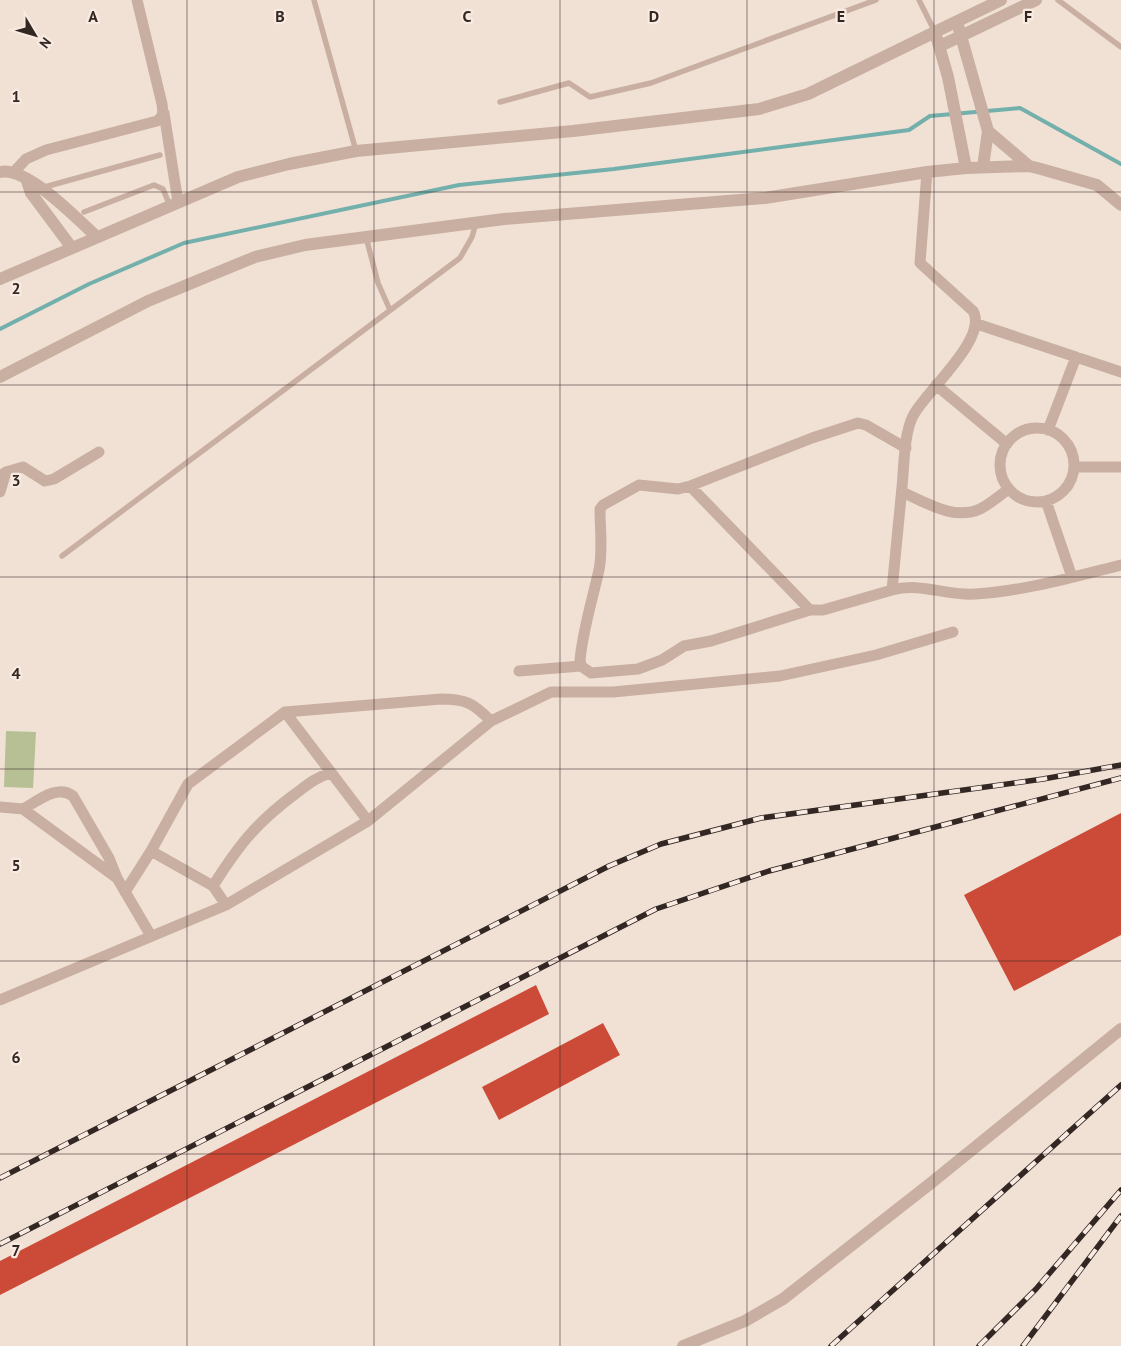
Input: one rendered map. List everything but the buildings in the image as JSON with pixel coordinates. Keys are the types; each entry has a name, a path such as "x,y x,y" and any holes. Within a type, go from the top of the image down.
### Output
{"street":[{"path":"137,0 164,114 174,204"},
{"path":"0,279 238,177 289,164 356,151 573,131 759,109 808,94 1001,0"},
{"path":"940,46 1036,0"},
{"path":"957,22 988,126 983,167"},
{"path":"935,32 948,76 966,168"},
{"path":"14,172 26,159 46,150 157,121 164,114"},
{"path":"988,126 1029,166"},
{"path":"0,377 148,301 256,257 305,245 476,222 765,198 927,172 983,167 1029,166 1096,185 1121,205"},
{"path":"0,172 14,172 41,188 97,236"},
{"path":"892,590 906,448 912,417 968,344 977,324 977,316 974,311 920,263 927,172"},
{"path":"27,180 31,193 72,248"},
{"path":"977,324 1121,372"},
{"path":"1048,430 1076,358"},
{"path":"936,385 1007,444"},
{"path":"581,666 582,635 599,570 602,533 600,509 602,506 639,484 678,489 690,486 812,438 858,423 866,425 906,448"},
{"path":"1030,429 1048,430 1059,435 1073,455 1074,467 1072,478 1066,488 1057,496 1046,501 1028,501 1019,497 1009,489 1000,468 1003,452 1007,444 1021,432 1030,429"},
{"path":"0,492 3,474 23,468 45,481 54,479 99,452"},
{"path":"1074,467 1121,467"},
{"path":"690,486 810,610"},
{"path":"902,492 949,512 959,513 980,508 1009,489"},
{"path":"1046,501 1072,577"},
{"path":"520,671 581,666 591,673 638,669 662,660 684,646 710,641 810,610 823,610 900,588 928,588 974,594 1029,588 1121,564"},
{"path":"0,1000 226,906 368,821 491,721 551,692 612,692 780,676 876,655 953,632"},
{"path":"126,892 188,784 285,712 460,699 475,705 491,721"},
{"path":"285,712 368,821"},
{"path":"213,886 255,828 275,809 317,777 331,773"},
{"path":"0,807 23,808 58,790 66,791 73,796 151,936"},
{"path":"23,808 117,878"},
{"path":"151,851 213,886 226,906"},
{"path":"683,1346 745,1321 783,1299 1121,1029"}],"lane":[{"path":"314,0 356,151"},
{"path":"500,102 564,83 574,84 590,97 651,83 876,0"},
{"path":"919,0 935,32"},
{"path":"1058,0 1121,47"},
{"path":"41,188 160,155"},
{"path":"84,212 154,185 163,189 174,204"},
{"path":"62,556 460,258 468,247 476,222"},
{"path":"366,237 378,282 390,310"}],"green space":[{"path":"6,731 36,732 33,788 4,787"}],"waterway":[{"path":"0,329 89,284 184,243 459,185 614,169 909,130 930,116 1020,108 1121,164"}],"railway":[{"path":"0,1178 609,866 661,844 761,818 1043,779 1121,765"},
{"path":"0,1244 656,909 769,871 1121,778"},
{"path":"831,1346 1121,1085"},
{"path":"979,1346 1036,1289 1121,1190"},
{"path":"1023,1346 1121,1216"}]}
